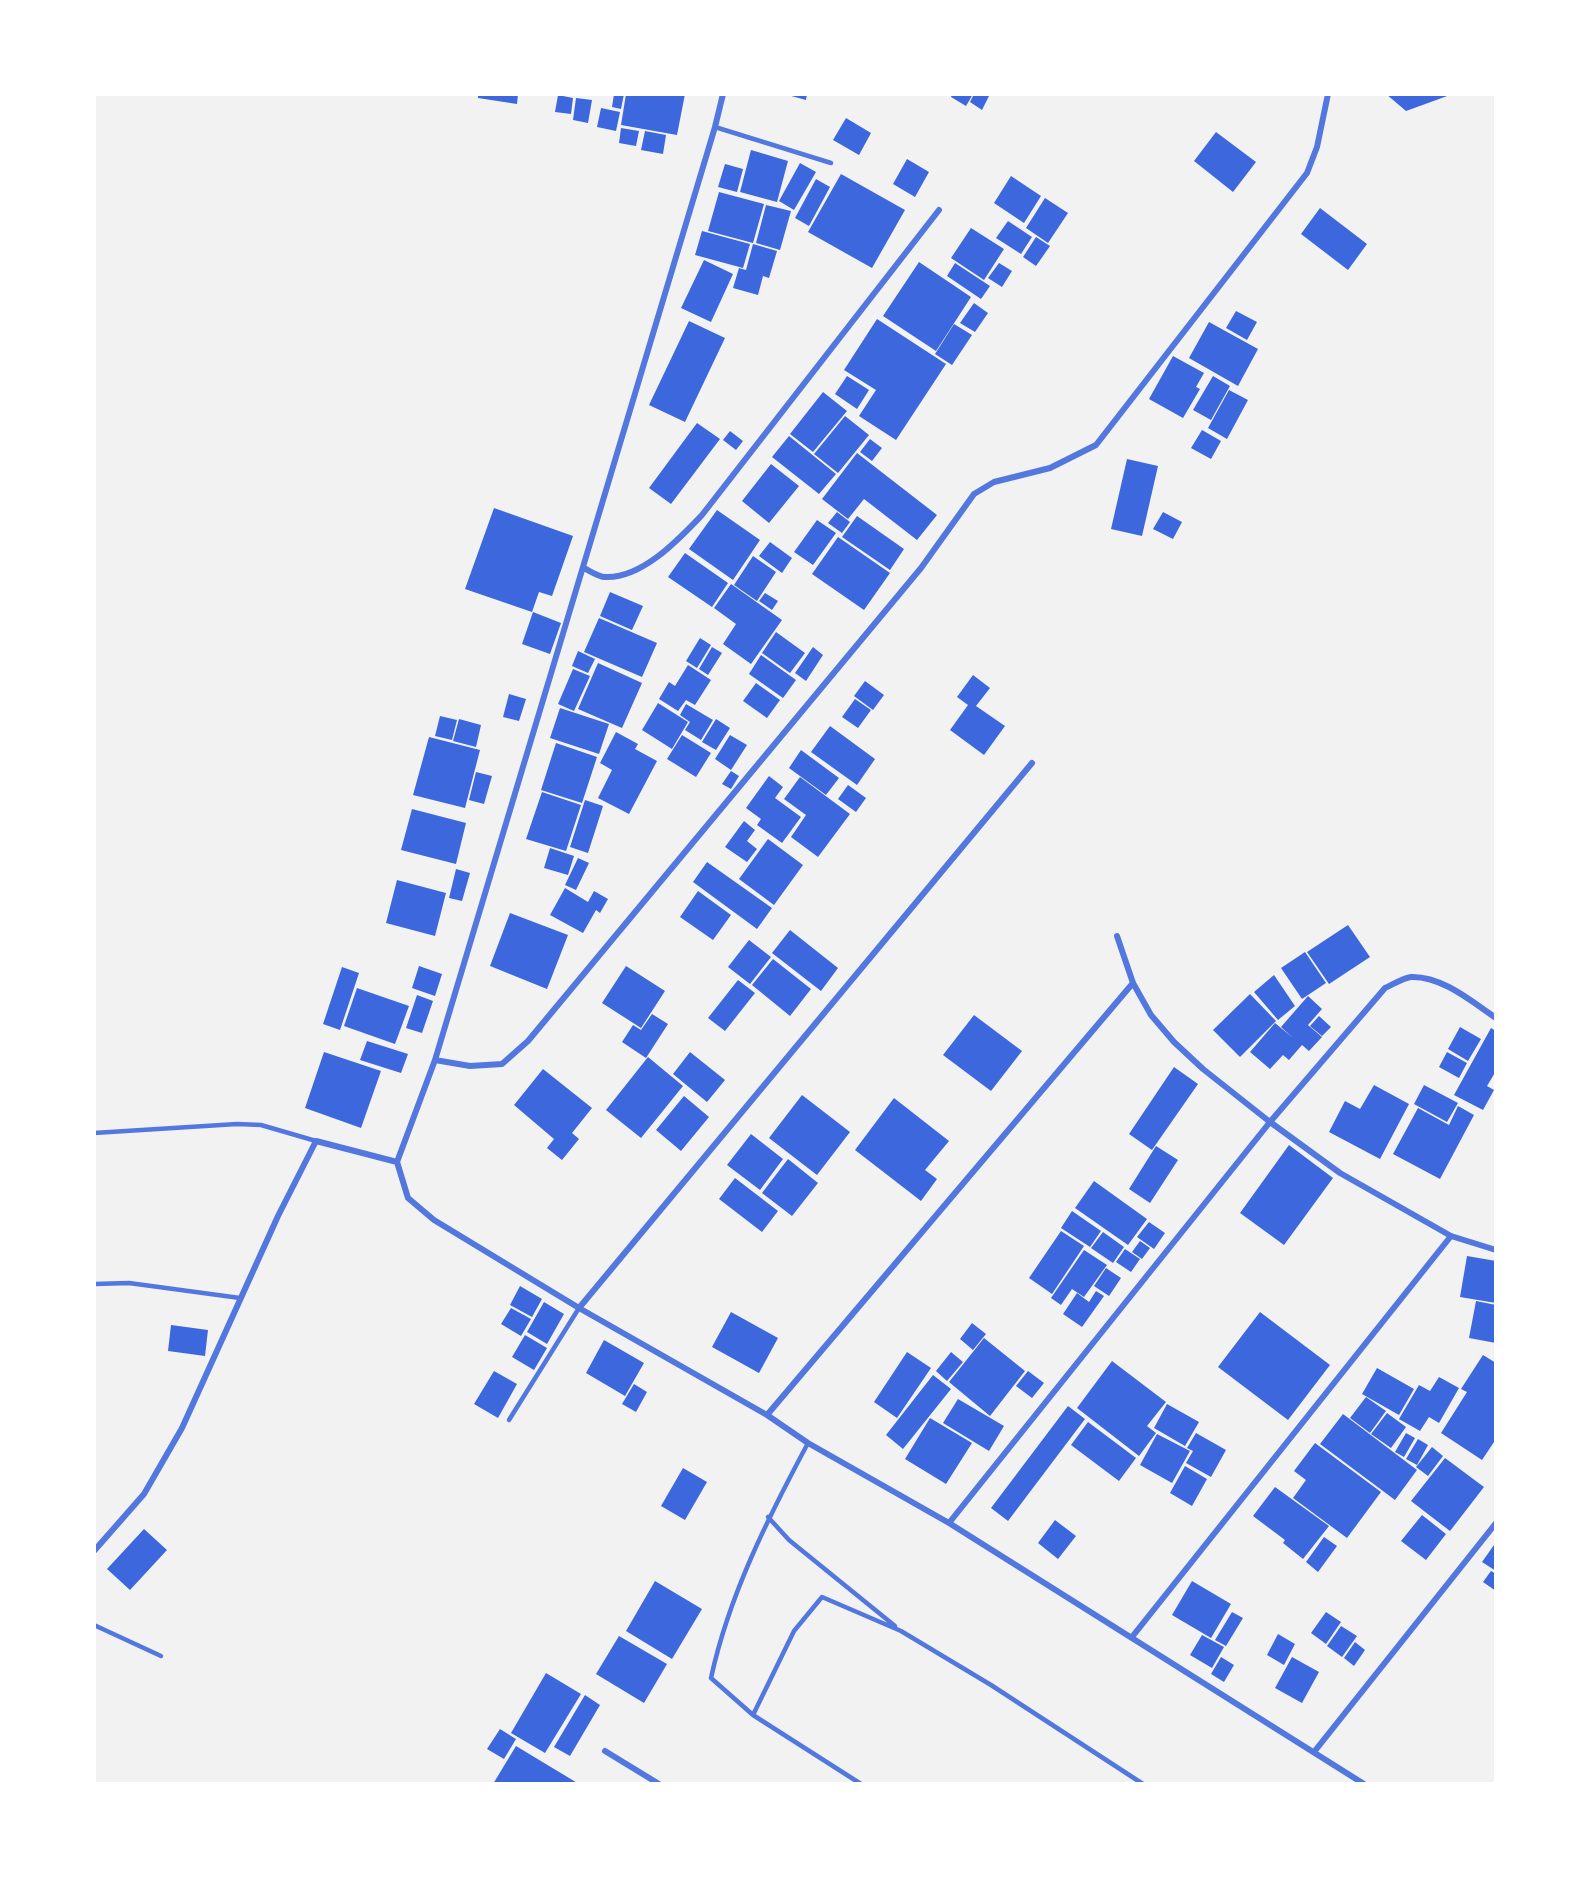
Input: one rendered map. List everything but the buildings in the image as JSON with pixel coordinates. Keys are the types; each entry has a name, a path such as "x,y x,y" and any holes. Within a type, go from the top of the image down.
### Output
{"street":[{"path":"723,94 584,568 435,1060 397,1162 408,1198 434,1220 579,1308 768,1415 808,1443 949,1523 1364,1784"},
{"path":"435,1060 470,1066 502,1064 528,1041 921,568 975,494 994,482 1050,468 1096,445 1307,173 1317,147 1328,94"},
{"path":"584,568 604,577 631,572 667,551 702,515 939,210"},
{"path":"579,1308 1032,763"},
{"path":"1117,936 1133,983 1151,1015 1174,1042 1270,1122 1340,1173 1451,1236 1496,1250"},
{"path":"949,1523 1270,1122 1385,988 1409,977 1431,980 1461,994 1496,1018"},
{"path":"768,1415 1133,983"},
{"path":"94,1551 144,1494 182,1428 278,1216 316,1141 397,1162"},
{"path":"1132,1636 1451,1236"},
{"path":"1314,1752 1496,1523"},
{"path":"605,1751 659,1784"}],"lane":[{"path":"715,127 831,163"},
{"path":"94,1133 237,1124 261,1125 316,1141"},
{"path":"94,1284 129,1283 240,1298"},
{"path":"508,1420 579,1308"},
{"path":"808,1443 768,1517 719,1641 711,1678 753,1715 861,1784"},
{"path":"768,1517 789,1540 901,1631"},
{"path":"753,1715 794,1631 822,1597 901,1631 991,1685 1143,1784"},
{"path":"94,1625 161,1656"}]}
